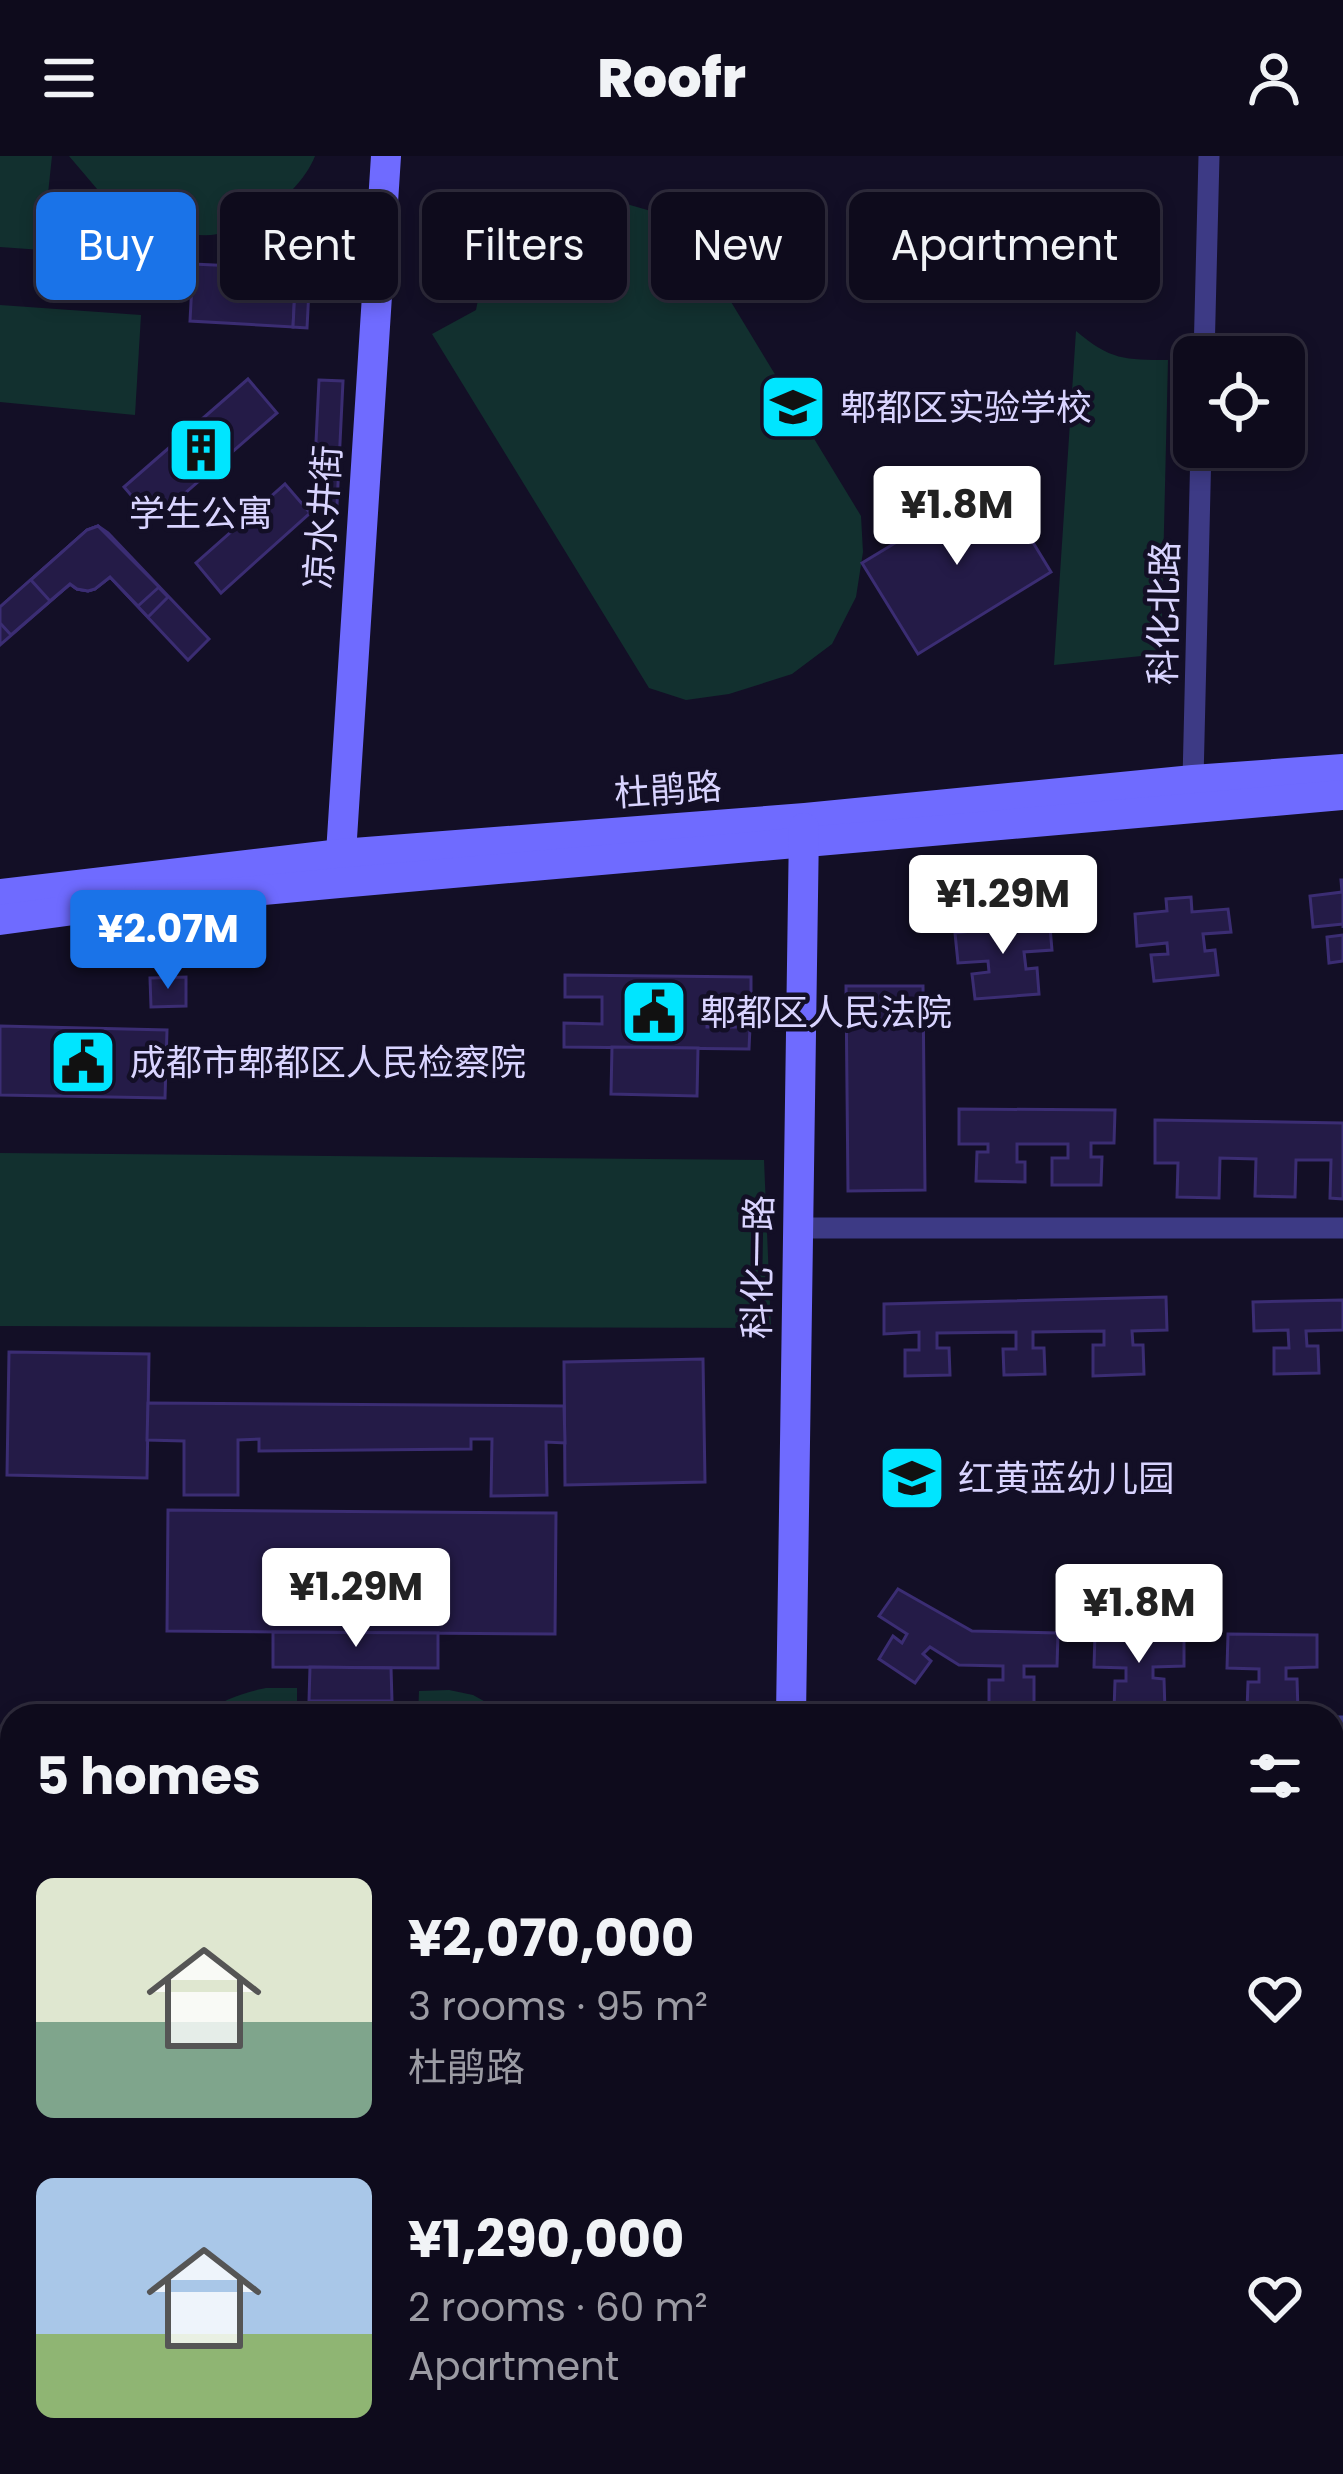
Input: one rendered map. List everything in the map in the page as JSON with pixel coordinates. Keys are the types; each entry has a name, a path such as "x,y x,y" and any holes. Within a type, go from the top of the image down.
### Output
{"main road":[{"name":"凉水井街","path":"340,868 386,156"},
{"name":"杜鹃路","path":"804,831 1193,780 1343,769"},
{"name":"杜鹃路","path":"0,894 804,831 1343,796"},
{"name":"科化一路","path":"790,1704 804,831"},
{"name":"杜鹃路","path":"0,920 340,868"}],"street":[{"path":"1205,336 1209,156"},
{"name":"科化北路","path":"1193,780 1201,468"},
{"path":"797,1228 1343,1228"}],"green space":[{"path":"0,156 52,156 48,192 36,192 36,250 0,247"},
{"path":"69,156 315,156 290,192 220,192 220,233 196,234 196,192 100,192"},
{"path":"627,204 651,211 651,300 730,300 861,516 863,552 856,597 832,644 792,674 729,694 686,700 649,688 432,334 476,310 478,300 627,300"},
{"path":"0,305 141,315 135,415 0,402"},
{"path":"1076,331 1119,356 1168,360 1161,654 1054,665"},
{"path":"0,1153 764,1160 771,1328 0,1326"},
{"path":"266,1688 297,1688 297,1704 221,1704"},
{"path":"449,1690 489,1704 418,1704 419,1691"}],"building":[{"path":"196,264 220,265 220,300 294,300 293,327 190,321 191,300 196,300"},
{"path":"294,300 308,300 307,328 293,327"},
{"name":"学生公寓","path":"248,379 277,413 153,521 124,487"},
{"path":"319,380 343,381 337,505 313,504"},
{"path":"996,482 1051,572 918,654 862,563"},
{"path":"285,484 310,513 221,593 196,563"},
{"path":"98,526 209,639 188,660 110,577 88,591 70,584 0,645 0,607 87,530"},
{"path":"98,526 168,597 148,617 110,577 88,591 70,584 11,635 0,623 0,607 87,530"},
{"path":"98,526 159,587 138,606 110,577 88,591 70,584 50,601 31,580 87,530"},
{"path":"1343,880 1343,924 1313,927 1310,896 1342,892"},
{"path":"1191,897 1192,912 1228,909 1231,932 1203,934 1205,951 1215,950 1218,975 1154,981 1151,955 1168,954 1167,943 1137,946 1135,914 1167,911 1166,899"},
{"path":"1011,915 1013,930 1050,927 1052,950 1024,952 1026,969 1037,968 1039,994 975,999 972,974 989,972 988,961 958,963 955,933 988,929 987,917"},
{"path":"1343,935 1343,961 1329,963 1327,937"},
{"name":"郫都区人民法院","path":"565,975 751,977 751,1000 707,1000 707,1027 750,1027 749,1049 564,1047 564,1023 602,1024 602,997 565,997"},
{"path":"186,977 186,1006 151,1007 150,978"},
{"path":"846,986 923,986 925,1190 848,1191"},
{"name":"成都市郫都区人民检察院","path":"0,1026 167,1030 165,1098 0,1095"},
{"path":"612,1047 698,1048 697,1096 611,1094"},
{"path":"959,1109 1115,1110 1114,1143 1091,1143 1091,1157 1102,1157 1101,1185 1052,1185 1052,1158 1068,1158 1068,1144 1017,1144 1017,1162 1025,1162 1025,1182 976,1181 977,1152 988,1152 988,1144 959,1144"},
{"path":"1155,1120 1343,1123 1343,1199 1330,1198 1331,1160 1296,1160 1295,1197 1255,1196 1256,1159 1220,1158 1219,1198 1177,1197 1178,1163 1155,1163"},
{"path":"1166,1297 1167,1330 1132,1331 1133,1345 1143,1345 1144,1374 1093,1376 1093,1345 1104,1345 1104,1331 1033,1332 1033,1348 1044,1348 1045,1374 1004,1375 1003,1349 1016,1349 1016,1332 937,1333 937,1348 949,1348 950,1375 905,1376 905,1350 919,1350 919,1332 884,1334 884,1304"},
{"path":"1343,1300 1343,1330 1306,1331 1307,1346 1318,1346 1319,1373 1274,1374 1274,1348 1289,1348 1288,1330 1254,1331 1253,1302"},
{"path":"9,1352 149,1354 147,1478 7,1475"},
{"path":"703,1359 705,1482 565,1485 564,1362"},
{"path":"148,1403 564,1406 565,1443 546,1442 547,1495 491,1496 492,1439 471,1439 471,1449 259,1451 259,1439 238,1440 238,1495 184,1495 184,1441 147,1440"},
{"path":"168,1510 556,1513 555,1634 167,1631"},
{"path":"898,1589 972,1631 1058,1633 1057,1666 1024,1666 1024,1677 1034,1677 1034,1704 989,1704 989,1680 1003,1680 1003,1666 959,1665 930,1647 923,1654 931,1661 915,1683 879,1659 893,1636 902,1643 907,1634 879,1616"},
{"path":"273,1632 438,1633 438,1668 273,1667"},
{"path":"1095,1633 1184,1634 1184,1666 1153,1667 1153,1678 1164,1679 1165,1704 1114,1704 1115,1681 1126,1681 1126,1668 1094,1667"},
{"path":"1228,1634 1317,1635 1317,1667 1286,1668 1286,1679 1297,1679 1298,1704 1247,1704 1248,1682 1259,1682 1259,1669 1227,1668"},
{"path":"310,1667 391,1668 392,1701 309,1701"}],"place":[{"name":"郫都区实验学校","path":"793,407"},
{"name":"学生公寓","path":"201,450"},
{"name":"郫都区人民法院","path":"654,1012"},
{"name":"成都市郫都区人民检察院","path":"83,1062"},
{"name":"红黄蓝幼儿园","path":"912,1478"}]}
